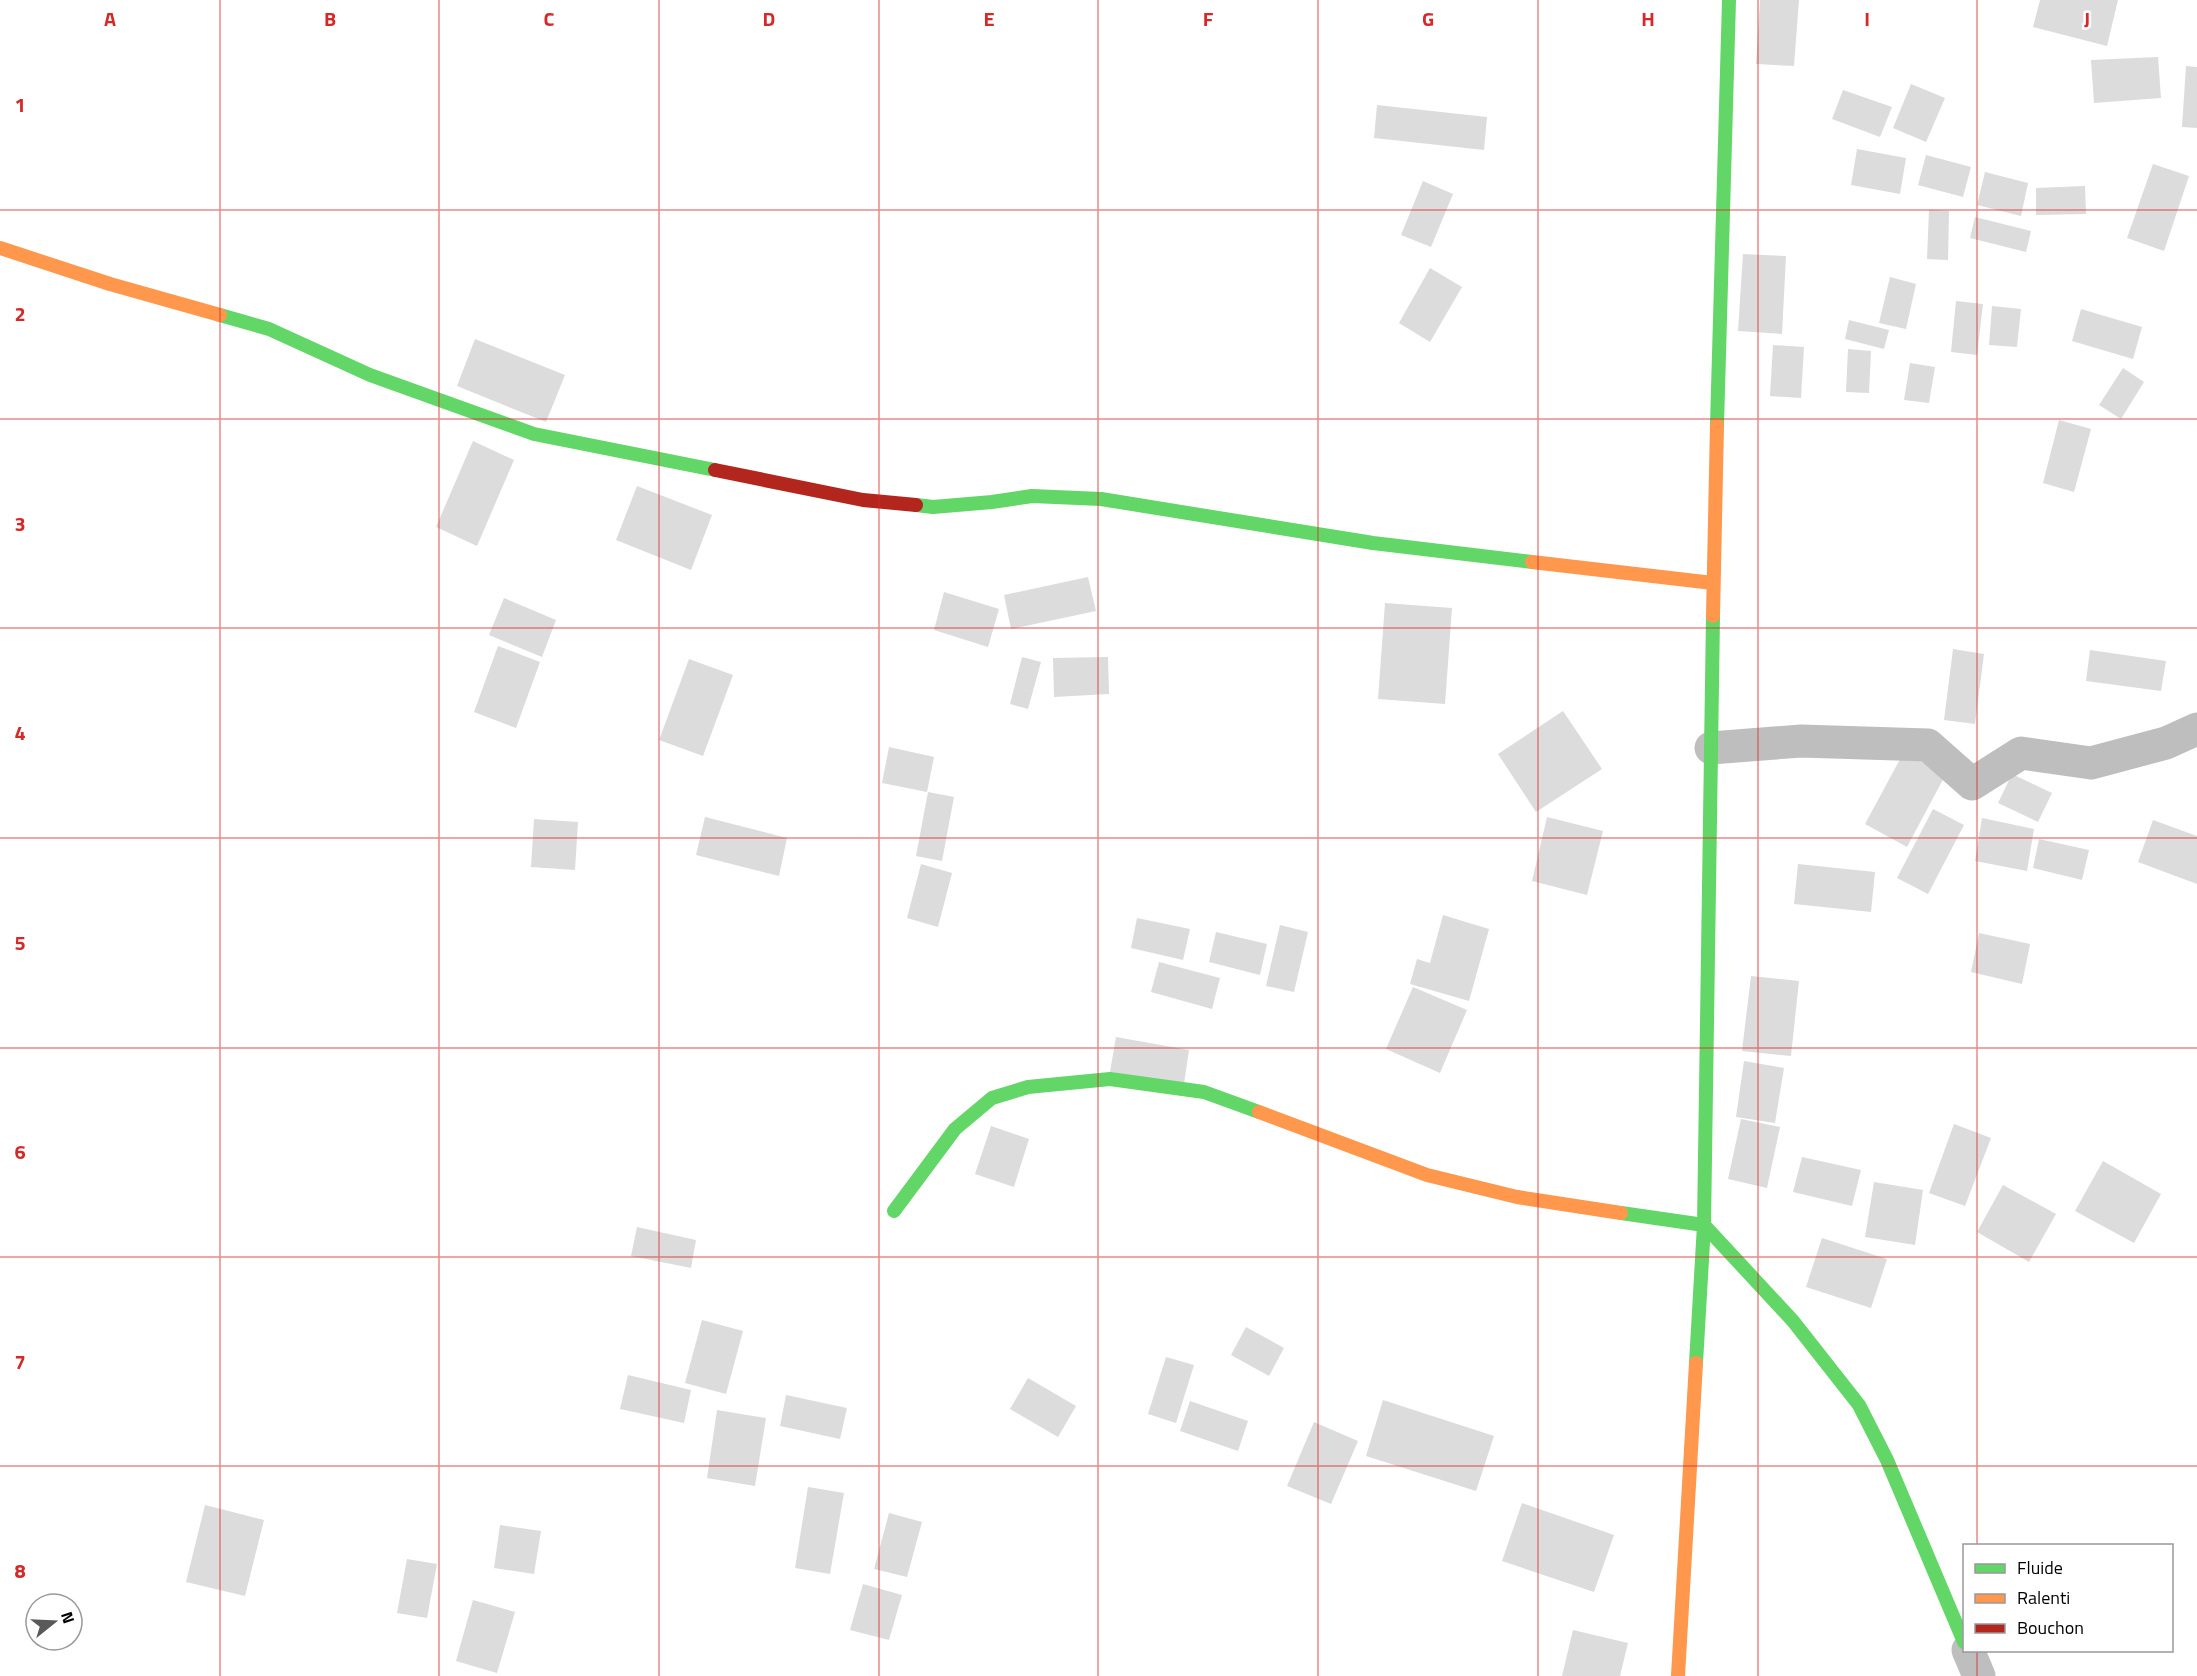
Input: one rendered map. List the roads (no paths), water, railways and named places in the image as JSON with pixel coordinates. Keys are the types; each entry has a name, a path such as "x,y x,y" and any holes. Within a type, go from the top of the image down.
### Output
{"street":[{"path":"1678,1676 1704,1225 1713,583 1729,0"},
{"path":"0,248 111,284 269,329 370,375 534,434 862,500 933,507 1032,496 1101,499 1373,543 1713,583"},
{"path":"1711,748 1801,741 1929,745 1972,784 2021,753 2091,763 2166,743 2197,729"},
{"path":"894,1211 955,1129 992,1098 1028,1087 1110,1078 1204,1092 1417,1171 1472,1186 1517,1197 1704,1225 1793,1321 1859,1405 1887,1460 1963,1637"},
{"path":"1969,1652 1979,1676"}]}
